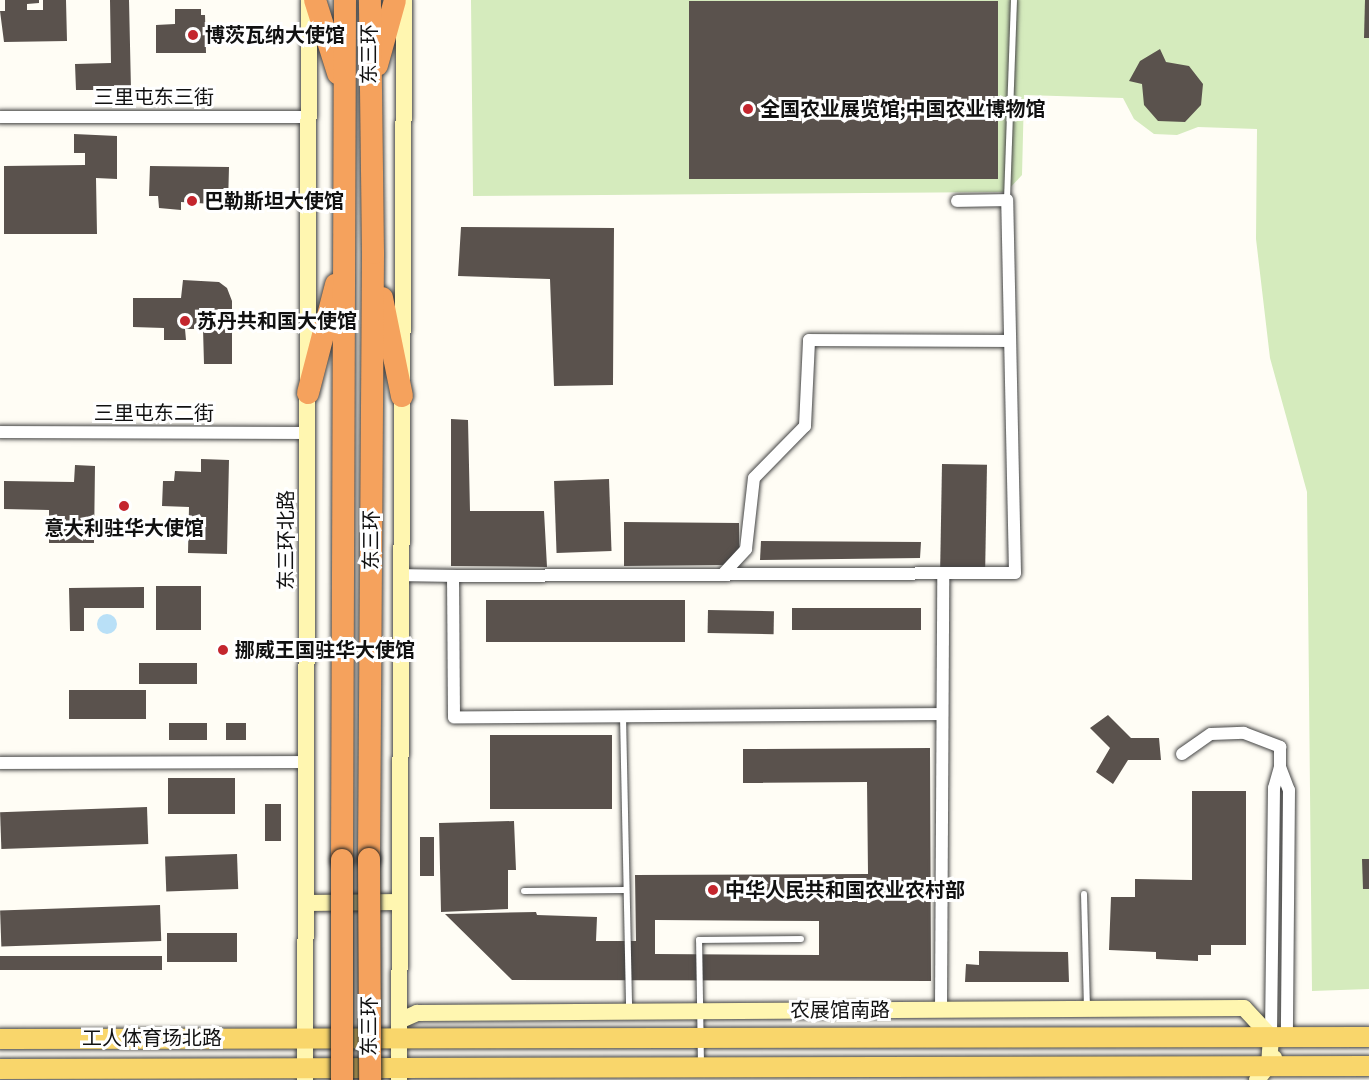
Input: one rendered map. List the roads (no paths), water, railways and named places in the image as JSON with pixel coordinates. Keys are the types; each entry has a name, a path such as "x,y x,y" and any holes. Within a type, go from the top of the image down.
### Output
{"highway":[{"path":"315,0 345,96"},
{"name":"东三环","path":"342,1080 345,0"},
{"name":"东三环","path":"370,0 369,96 373,254 369,859 370,1080"},
{"path":"369,96 395,0"},
{"path":"308,393 345,254"},
{"path":"373,254 402,396"}],"main road":[{"name":"农展馆南路","path":"399,1029 700,1037 1369,1037"},
{"name":"工人体育场北路","path":"0,1039 305,1038 399,1029"},
{"path":"399,1075 708,1071 1263,1073 1369,1066"},
{"name":"工人体育场北路","path":"0,1069 63,1074 399,1075"}],"street":[{"name":"东三环北路","path":"305,1074 308,762 307,117 309,0"},
{"path":"399,1075 404,0"},
{"name":"三里屯东三街","path":"0,117 307,117"},
{"path":"401,576 1015,573 1007,200 957,201"},
{"path":"723,574 746,549 754,478 806,426 809,340 1009,341"},
{"name":"三里屯东二街","path":"0,432 307,433"},
{"path":"941,1010 943,574"},
{"path":"453,576 454,717 941,714"},
{"path":"1182,753 1211,734 1244,733 1280,747 1280,767 1289,790 1279,1037 1263,1073"},
{"path":"0,763 308,762"},
{"path":"306,903 400,902"},
{"name":"农展馆南路","path":"399,1029 417,1014 1244,1008 1279,1037"}],"lane":[{"path":"1007,200 1014,0"},
{"path":"623,716 629,1011"},
{"path":"524,891 626,890"},
{"path":"1084,894 1087,1009"},
{"path":"708,1071 700,1037 699,940 801,939"}],"water":[{"path":"103,614 111,614 117,620 117,628 111,634 103,634 97,628 97,620"}],"place":[{"name":"博茨瓦纳大使馆","path":"193,35"},
{"name":"全国农业展览馆;中国农业博物馆","path":"748,109"},
{"name":"巴勒斯坦大使馆","path":"192,201"},
{"name":"苏丹共和国大使馆","path":"185,321"},
{"name":"意大利驻华大使馆","path":"124,506"},
{"name":"挪威王国驻华大使馆","path":"223,650"},
{"name":"中华人民共和国农业农村部","path":"713,890"}]}
